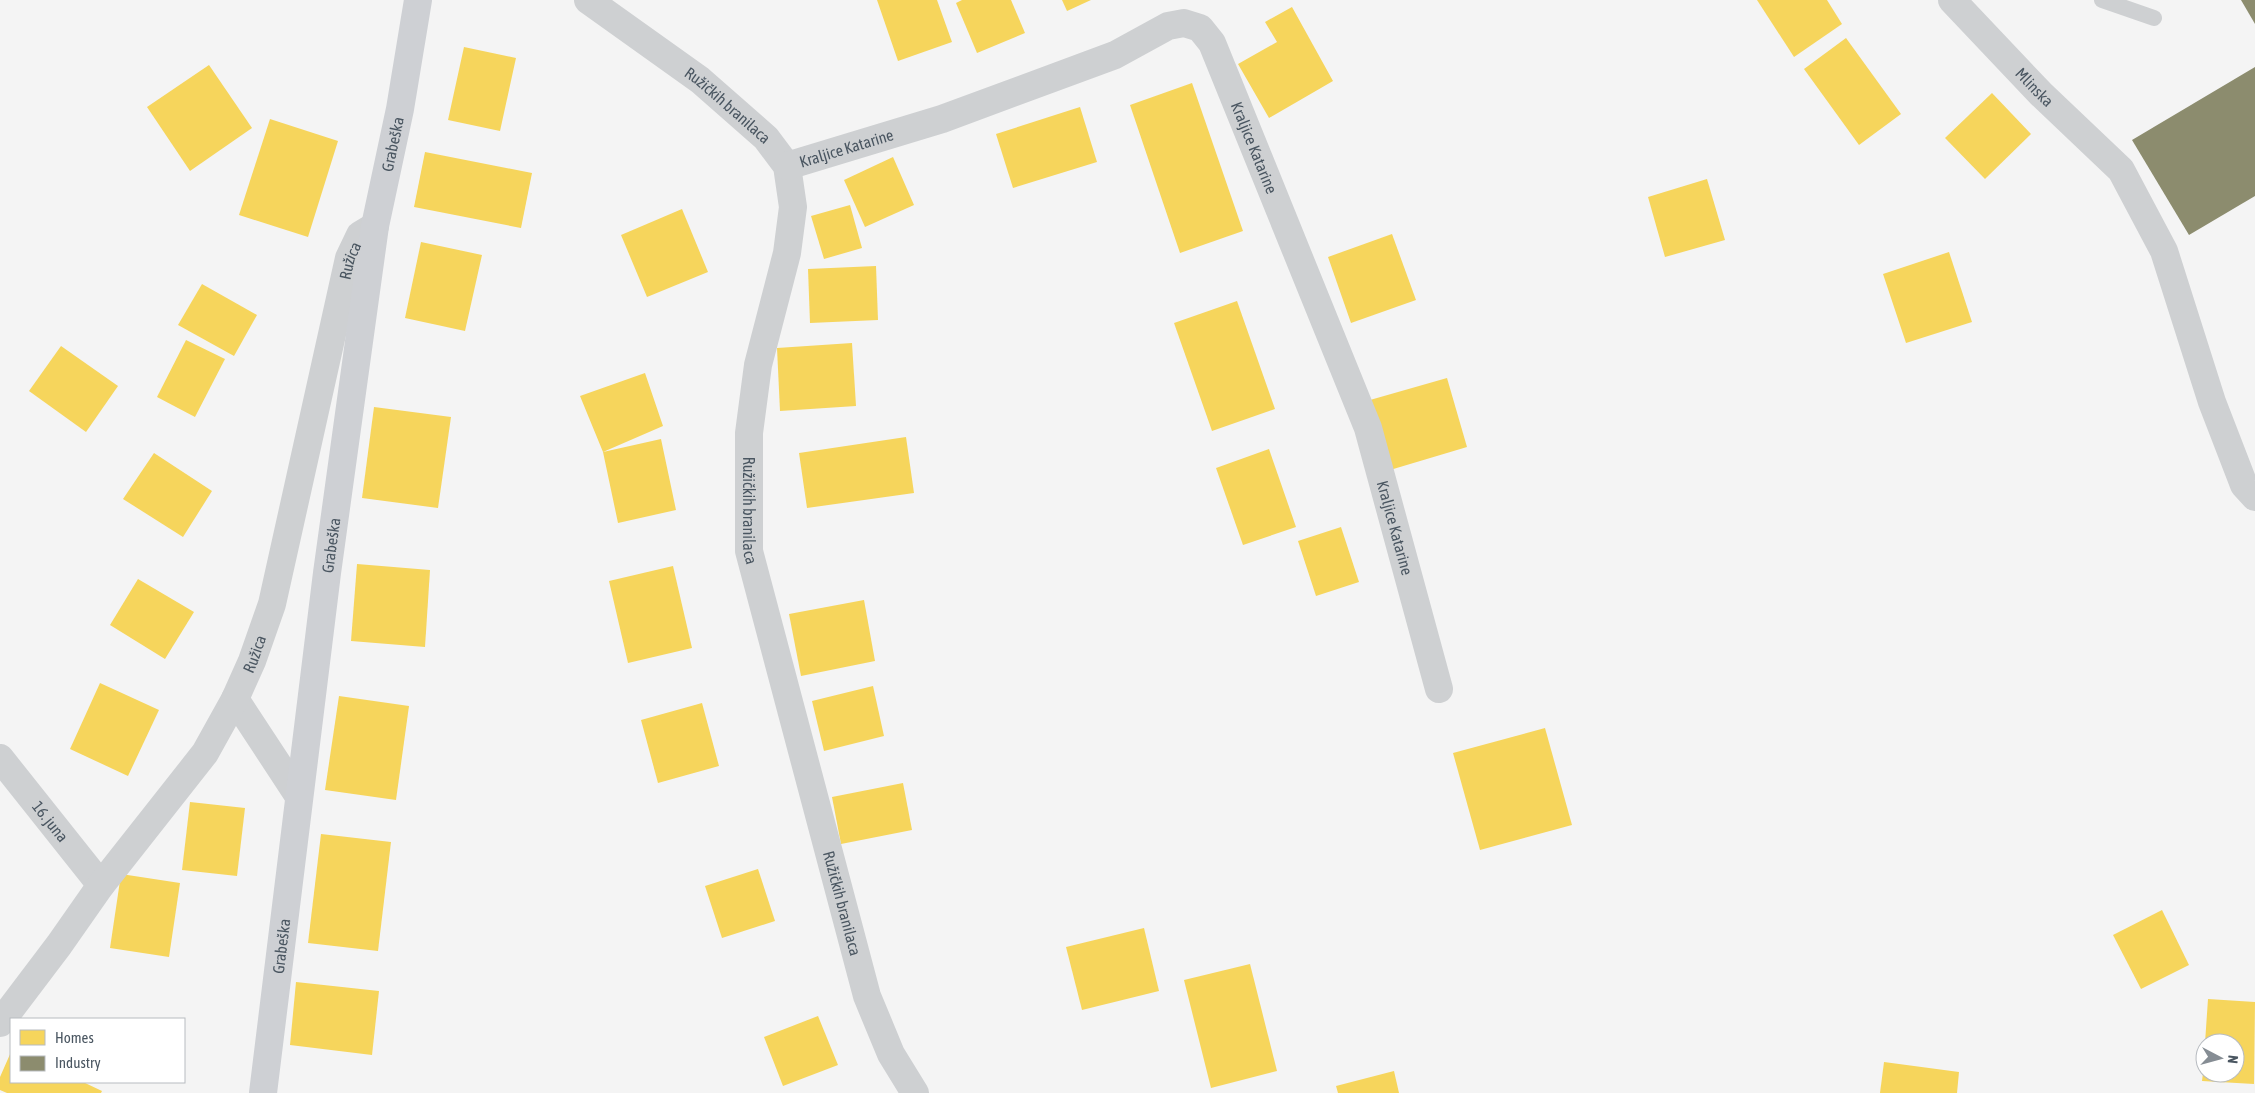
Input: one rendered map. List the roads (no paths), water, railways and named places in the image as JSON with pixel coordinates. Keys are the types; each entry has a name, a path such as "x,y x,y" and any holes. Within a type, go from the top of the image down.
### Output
{"street":[{"name":"Grabeška","path":"264,1093 298,795 375,226 400,110 418,0"},
{"name":"Ružičkih branilaca","path":"588,0 700,80 766,138 787,166 793,207 791,226 758,364 749,433 749,551 866,996 891,1054 915,1093"},
{"name":"Mlinska","path":"1952,0 2041,94 2121,170 2164,251 2212,402 2244,485 2255,497"},
{"name":"Kraljice Katarine","path":"787,166 942,119 1115,55 1168,26 1184,23 1200,28 1212,43 1368,428 1439,689"},
{"name":"Ružica","path":"3,1010 59,945 101,885 205,753 235,699 252,661 272,604 349,258 360,235 375,226"},
{"path":"235,699 298,795"},
{"name":"16. juna","path":"0,758 101,885"}],"lane":[{"path":"2102,0 2154,18"}]}
